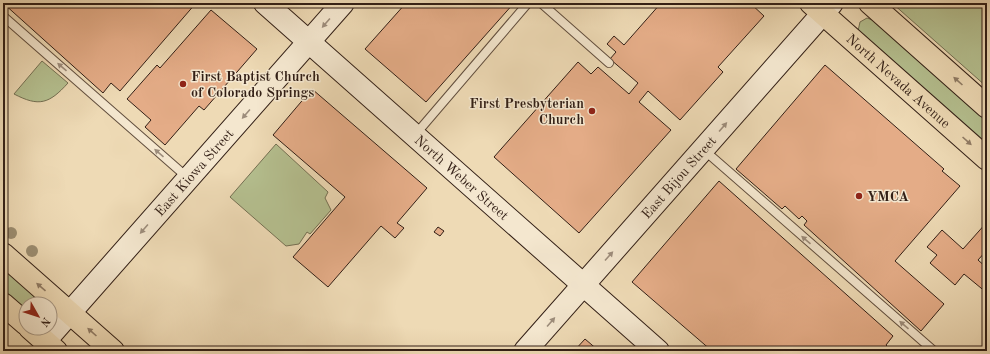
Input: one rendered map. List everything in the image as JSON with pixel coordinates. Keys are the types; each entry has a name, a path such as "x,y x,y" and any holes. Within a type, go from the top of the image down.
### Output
{"main road":[{"name":"North Weber Street","path":"265,3 308,43 658,351"},
{"name":"East Kiowa Street","path":"44,340 70,313 343,3"},
{"path":"870,3 987,107"},
{"name":"East Bijou Street","path":"526,351 703,149 822,7"},
{"name":"North Nevada Avenue","path":"822,7 987,159"},
{"path":"3,254 113,351"},
{"path":"3,304 18,317"}],"lane":[{"path":"414,136 528,3"},
{"path":"541,3 609,63"},
{"path":"3,16 188,179"},
{"path":"703,149 934,351"}],"green space":[{"path":"892,3 987,3 987,87"},
{"path":"867,18 875,21 987,117 987,147 858,31 860,22"},
{"path":"42,61 68,83 55,95 43,101 30,101 14,94"},
{"path":"276,144 328,192 325,198 331,210 310,234 307,232 299,244 286,246 230,197"},
{"path":"3,265 39,296 18,296 18,303 3,290"}],"building":[{"path":"3,3 196,3 120,91 111,83 103,93"},
{"path":"406,3 514,3 426,102 365,49"},
{"name":"First Presbyterian Church","path":"661,3 750,3 764,16 718,67 723,72 680,120 648,91 639,102 671,130 579,233 494,157 578,62 591,74 598,67 629,94 638,83 610,59 616,52 607,44 614,36 624,45"},
{"name":"First Baptist Church of Colorado Springs","path":"211,10 257,49 204,110 199,106 165,145 145,127 151,120 127,99 157,65 160,68"},
{"name":"YMCA","path":"825,65 944,169 942,171 960,186 895,261 944,304 921,331 804,225 807,221 802,216 799,219 785,206 782,209 736,169"},
{"path":"312,89 427,188 397,223 404,228 395,238 381,226 328,287 293,257 345,197 273,135"},
{"path":"719,181 893,336 886,345 891,350 712,351 632,282"},
{"path":"987,222 987,250 978,260 987,268 987,293 964,274 955,285 930,263 937,255 927,247 942,230 963,249"},
{"path":"438,227 444,231 440,236 434,232"},
{"path":"585,339 599,351 574,351"}],"place":[{"name":"First Baptist Church of Colorado Springs","path":"183,84"},
{"name":"First Presbyterian Church","path":"592,111"},
{"name":"YMCA","path":"859,196"}]}
